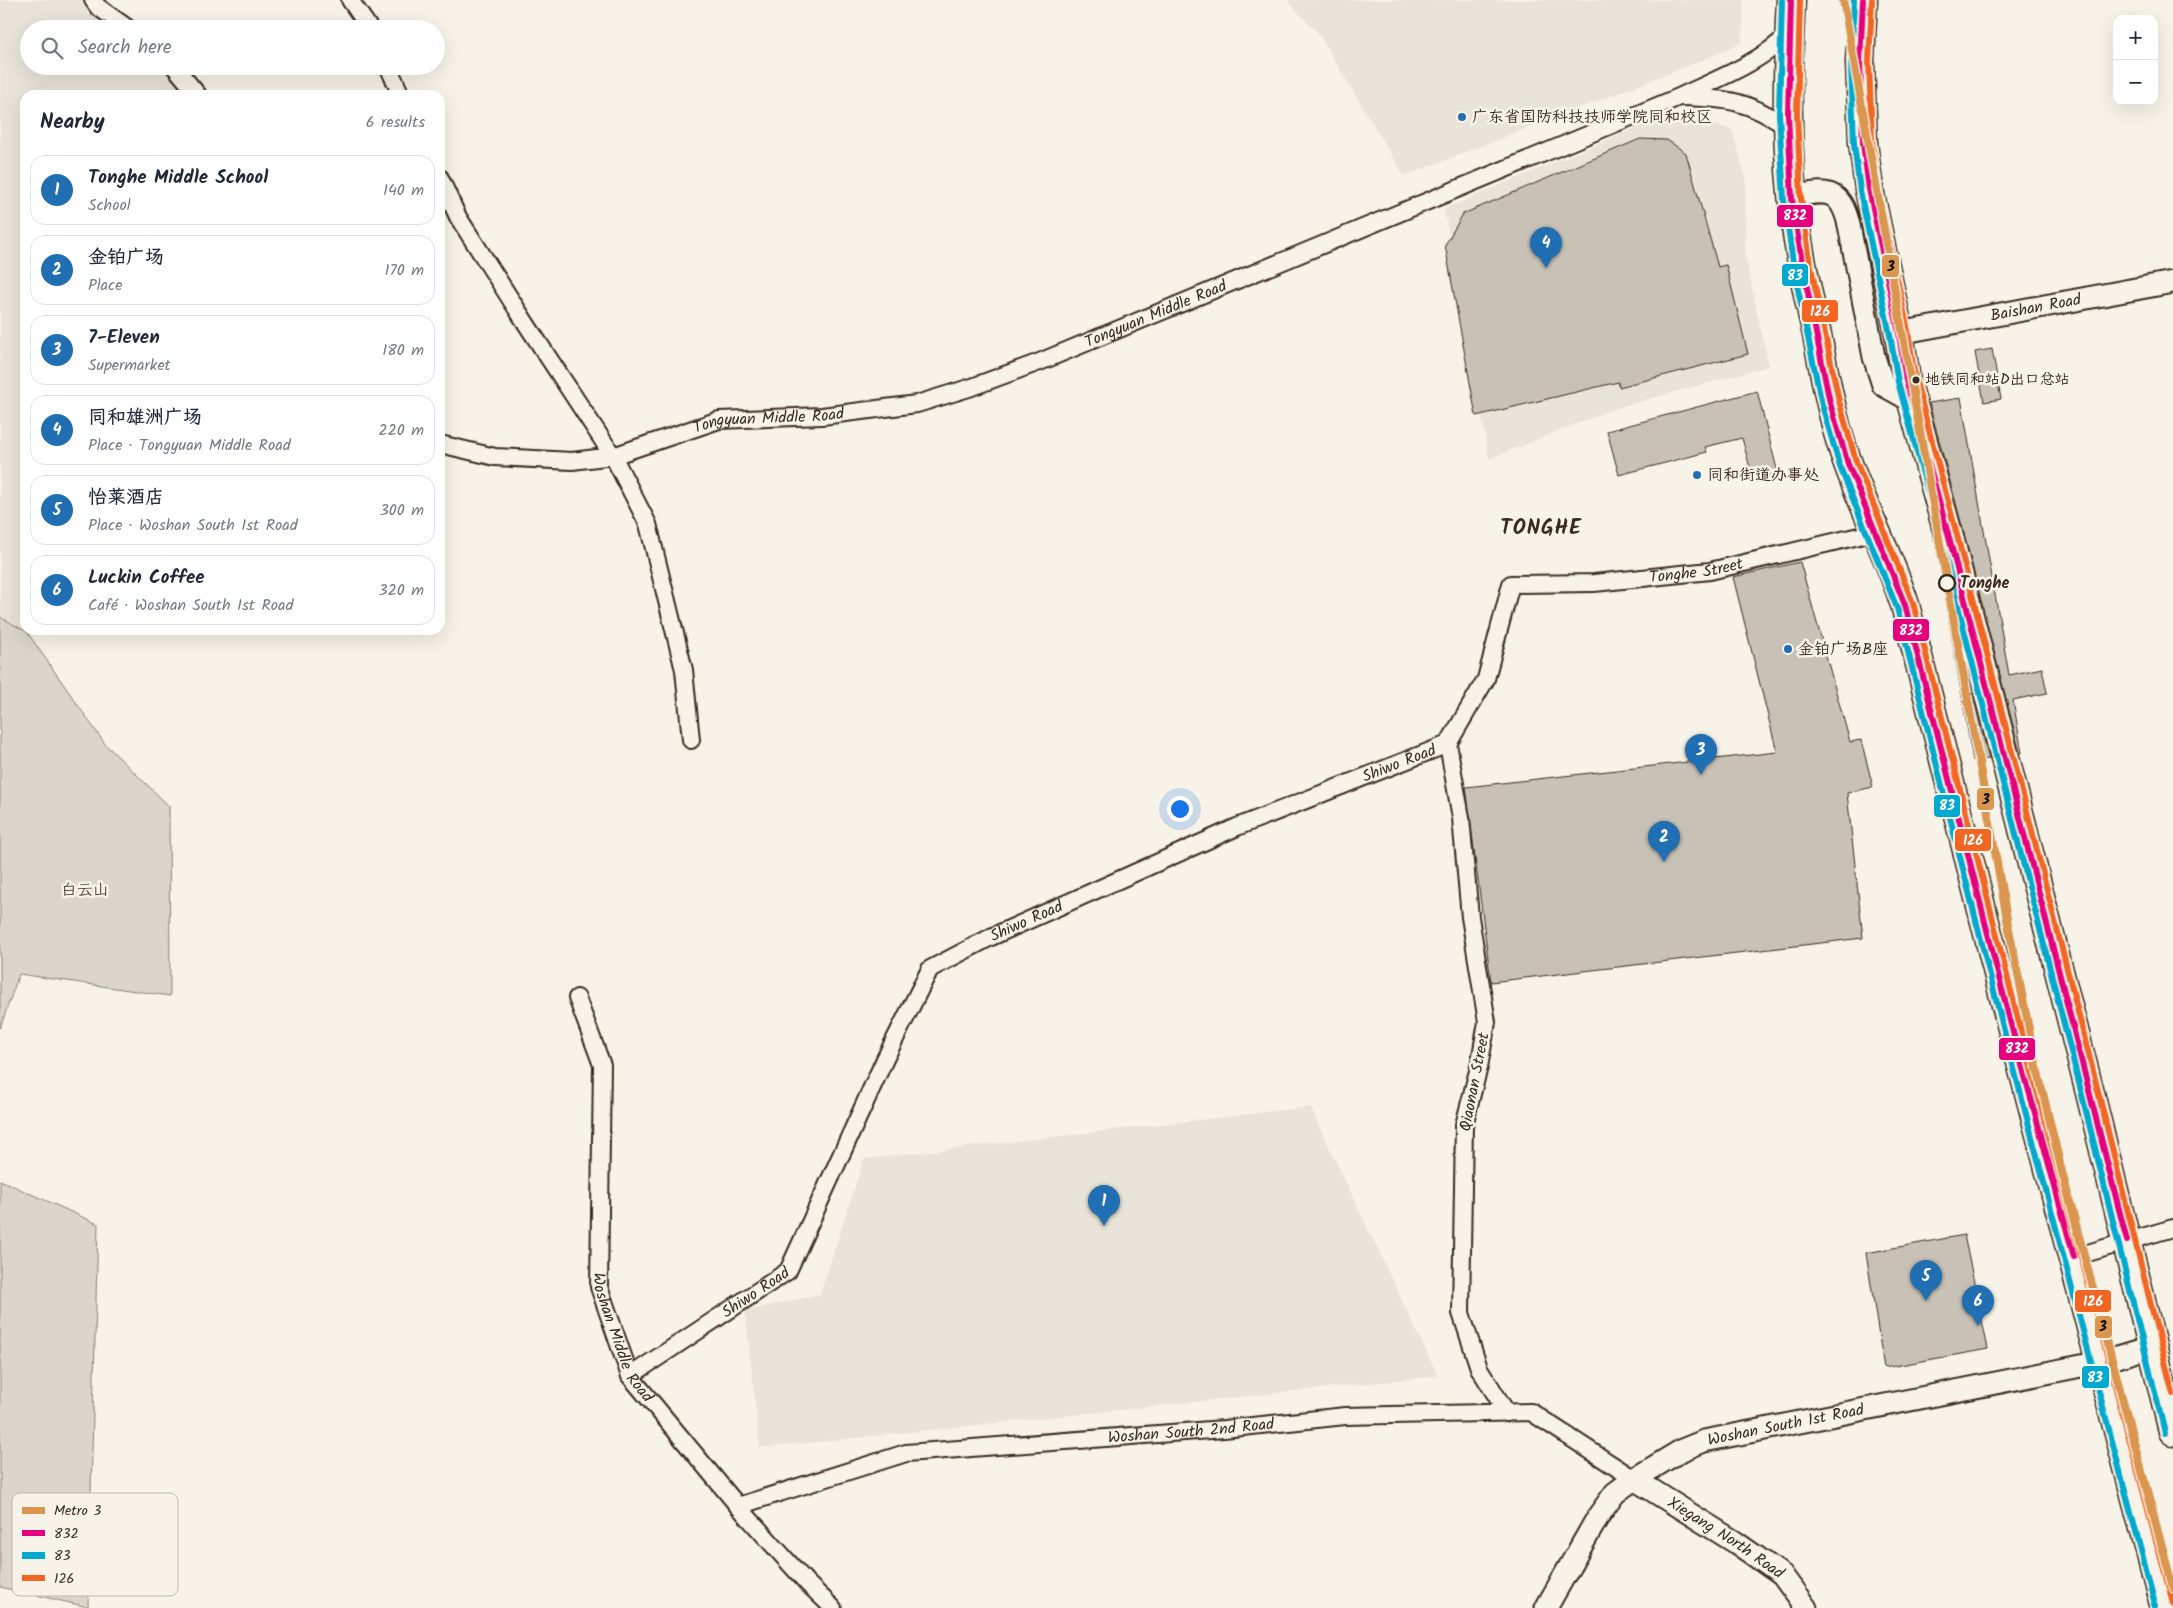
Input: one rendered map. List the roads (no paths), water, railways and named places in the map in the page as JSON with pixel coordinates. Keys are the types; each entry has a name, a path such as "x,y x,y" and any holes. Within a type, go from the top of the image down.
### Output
{"highway":[{"path":"1791,0 1788,128 1792,197 1802,262 1833,412 1852,475 1887,556 1905,605 2008,1012 2165,1608"},
{"path":"1863,0 1860,62 1863,143 1875,226 1899,333 1910,400 1950,541 2127,1241 2151,1347 2173,1431"}],"street":[{"path":"93,0 98,7 116,20"},
{"path":"350,0 364,20"},
{"name":"Tongyuan Middle Road","path":"445,445 495,457 572,460 614,456 719,420 822,416 917,404 972,387 1042,361 1679,97 1749,64 1766,54 1789,34"},
{"path":"181,75 194,90"},
{"path":"392,75 400,90"},
{"path":"1679,97 1720,99 1741,103 1767,113 1788,128"},
{"path":"445,189 458,217 614,456 648,524 684,670 691,740"},
{"path":"1792,197 1818,192 1830,193 1842,203 1849,225 1874,357 1883,385 1910,400"},
{"name":"Baishan Road","path":"1899,333 2173,282"},
{"name":"Tonghe Street","path":"1511,584 1594,583 1710,571 1876,532"},
{"name":"Shiwo Road","path":"630,1376 788,1271 885,1059 930,969 991,937 1237,827 1448,744 1486,678 1511,584"},
{"name":"Qiaonan Street","path":"1448,744 1461,818 1470,917 1487,1022 1479,1067 1464,1125 1461,1312 1479,1368 1507,1413"},
{"name":"Woshan Middle Road","path":"577,998 602,1065 599,1287 630,1376 738,1506 807,1583 833,1608"},
{"path":"2074,1257 2173,1228"},
{"name":"Woshan South 1st Road","path":"1546,1608 1599,1515 1615,1493 1634,1479 1682,1450 1704,1441 2100,1362 2151,1347"},
{"name":"Woshan South 2nd Road","path":"738,1506 906,1452 1224,1429 1345,1416 1531,1412 1634,1479"},
{"name":"Xiegang North Road","path":"1634,1479 1735,1542 1782,1575 1806,1608"}],"metro line":[{"name":"3","path":"1843,0 2007,919 2036,1064 2062,1172 2173,1588"}],"place":[{"name":"广东省国防科技技师学院同和校区","path":"1462,117"},
{"name":"同和雄洲广场","path":"1546,268"},
{"name":"地铁同和站D出口总站","path":"1916,380"},
{"name":"同和街道办事处","path":"1697,475"},
{"name":"Tonghe","path":"1947,583"},
{"name":"金铂广场B座","path":"1788,649"},
{"name":"7-Eleven","path":"1701,775"},
{"name":"金铂广场","path":"1664,862"},
{"name":"Tonghe Middle School","path":"1104,1226"},
{"name":"怡莱酒店","path":"1926,1301"},
{"name":"Luckin Coffee","path":"1978,1326"}],"district":[{"name":"TONGHE","path":"1541,528"}],"park label":[{"name":"白云山","path":"85,890"}]}
